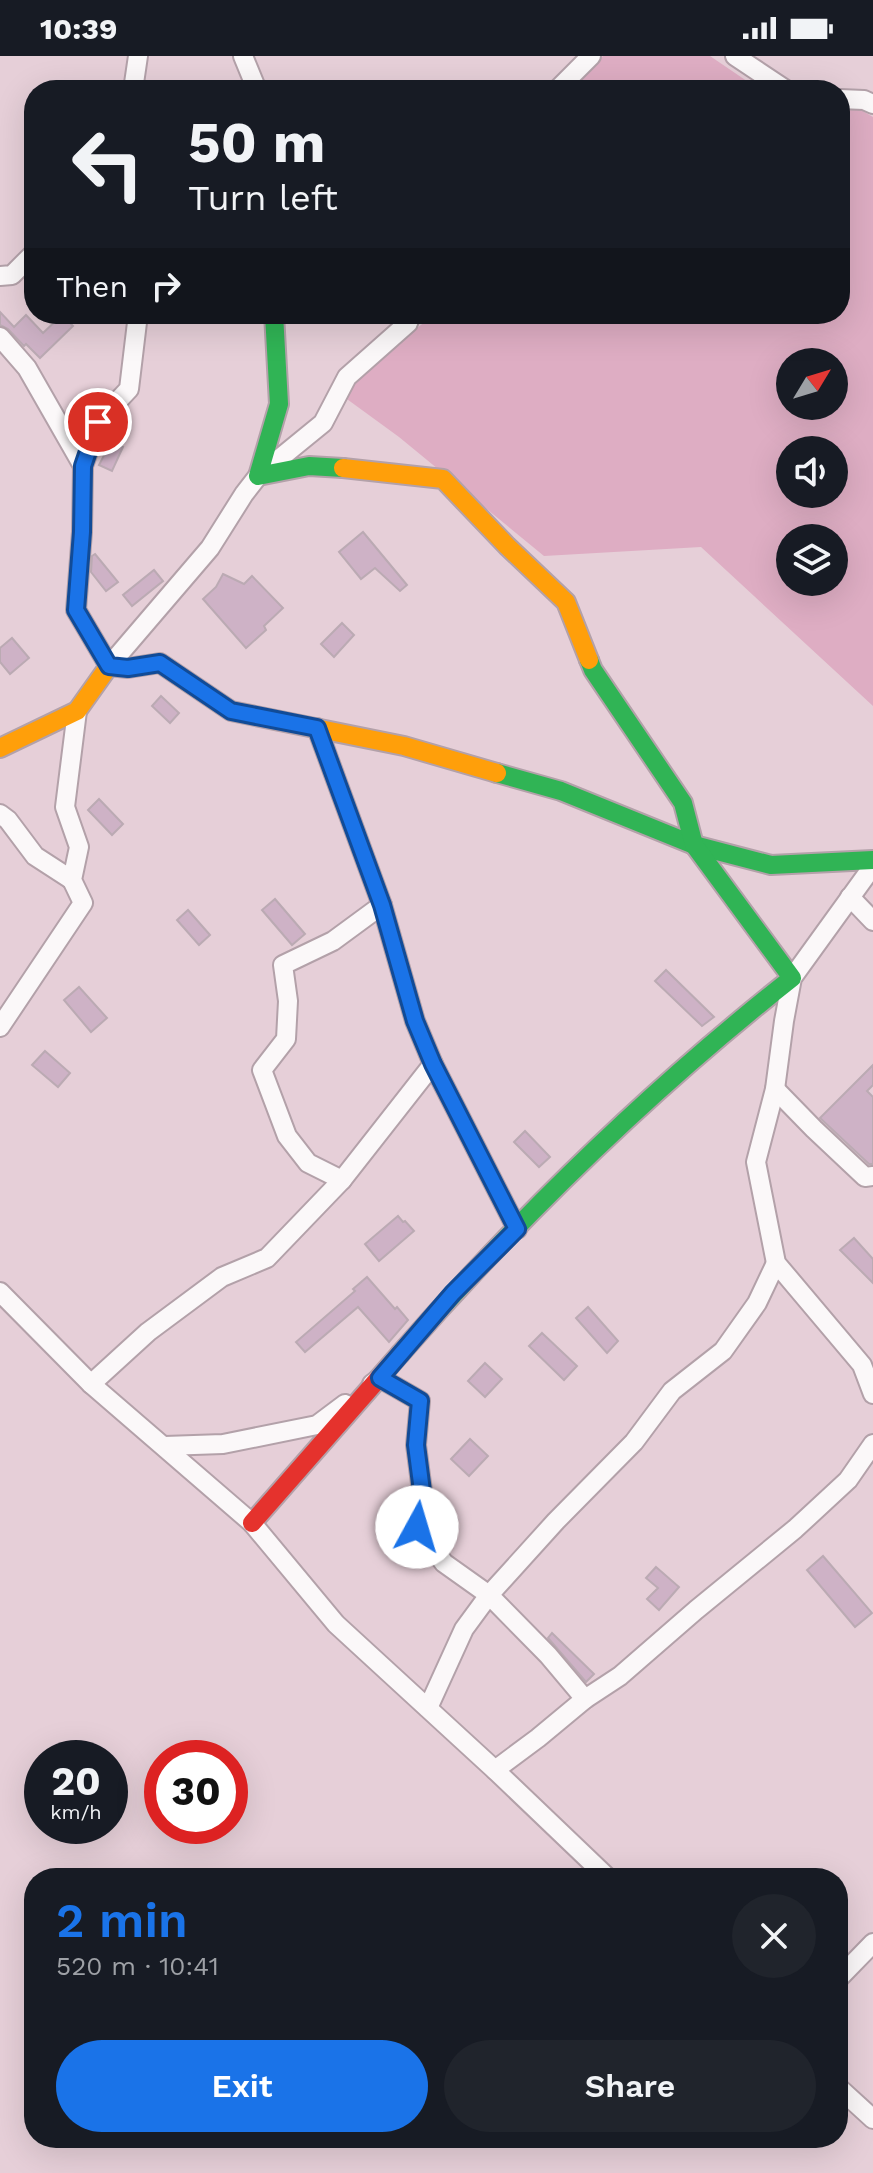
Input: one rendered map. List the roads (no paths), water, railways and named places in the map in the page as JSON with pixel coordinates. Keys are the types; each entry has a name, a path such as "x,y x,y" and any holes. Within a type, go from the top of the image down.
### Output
{"street":[{"path":"134,80 138,56"},
{"path":"243,56 253,80"},
{"path":"567,80 591,56"},
{"path":"735,56 771,80"},
{"path":"850,99 873,104"},
{"path":"0,276 12,275 24,263"},
{"path":"109,666 76,610 83,466 98,422 129,389 137,324"},
{"path":"258,476 279,404 275,324"},
{"path":"1,750 77,711 109,666 210,548 258,476 323,423 347,377 407,324"},
{"path":"0,337 27,368 83,466"},
{"path":"258,476 309,466 443,479 566,602 593,670 683,803 694,845 792,978 775,1089 756,1162 776,1263 862,1365 873,1394"},
{"path":"109,666 128,668 160,663 231,711 404,746 561,791 694,845 771,865 873,860"},
{"path":"72,880 79,847 65,807 77,711"},
{"path":"317,728 382,905 415,1021 433,1064 517,1229"},
{"path":"0,814 35,856 72,880 83,903 0,1027"},
{"path":"252,1523 453,1293 676,1073 792,978 873,866"},
{"path":"850,897 873,921"},
{"path":"342,1180 308,1163 287,1136 262,1070 286,1039 288,1001 283,965 333,941 382,905"},
{"path":"91,1384 148,1332 222,1277 267,1258 342,1180 433,1064"},
{"path":"775,1089 865,1177 873,1176"},
{"path":"428,1708 464,1629 489,1595 634,1442 672,1391 723,1351 757,1303 776,1263"},
{"path":"0,1292 91,1384 252,1523 336,1624 598,1868"},
{"path":"165,1446 223,1444 317,1425 380,1378"},
{"path":"380,1378 420,1401 416,1445 422,1491 417,1527 444,1563 489,1595 548,1655 585,1699"},
{"path":"495,1770 585,1699 620,1676 795,1529 848,1480 873,1444"},
{"path":"848,1969 873,1943"},
{"path":"848,2096 873,2119"}]}
